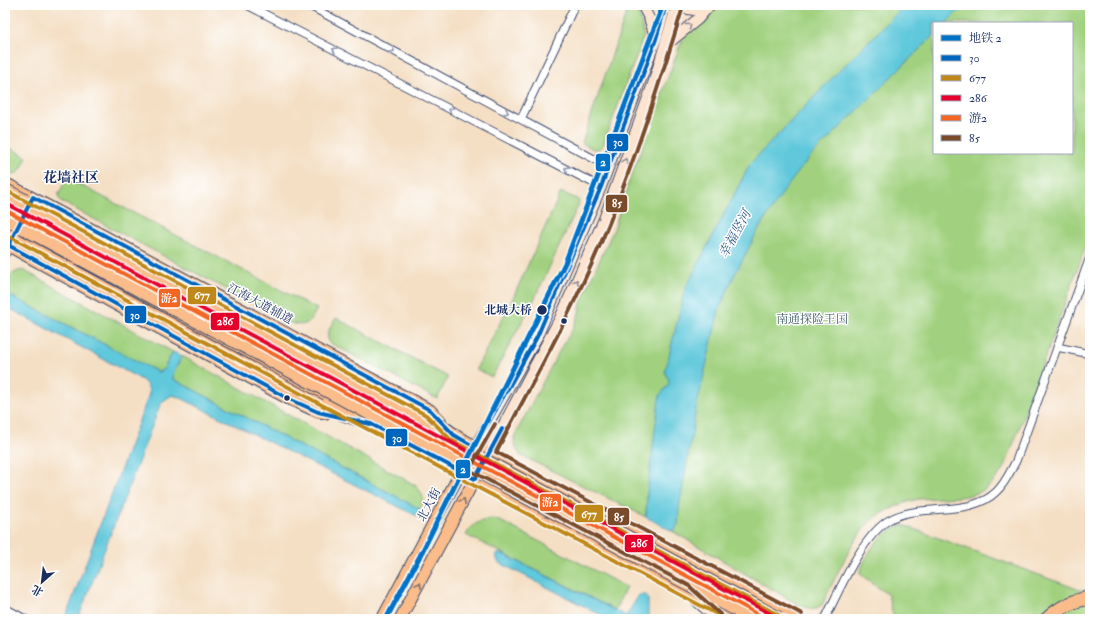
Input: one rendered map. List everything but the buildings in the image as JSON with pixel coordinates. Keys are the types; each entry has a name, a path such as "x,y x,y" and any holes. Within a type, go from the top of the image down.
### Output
{"highway":[{"path":"5,190 427,416 454,435"},
{"path":"5,203 780,619"},
{"path":"5,218 738,614 750,619"},
{"path":"7,239 319,409 371,424"},
{"path":"1047,619 1065,606 1090,598"},
{"path":"738,614 754,619"}],"main road":[{"path":"642,5 649,18 656,39"},
{"name":"北大街","path":"382,619 461,472 537,337 609,167 656,39 666,5"},
{"path":"400,619 560,318 604,219 654,84 677,5"},
{"path":"682,5 683,8 693,11 703,8 705,5"},
{"path":"666,45 698,20 710,5"},
{"path":"5,183 30,202 475,447 799,619"},
{"path":"5,195 30,202"},
{"path":"30,202 7,239 371,424 685,590 738,614"},
{"path":"685,590 717,619"}],"street":[{"path":"247,5 601,187"},
{"path":"308,5 609,167"},
{"path":"520,119 575,5"},
{"path":"824,619 860,551 875,531 888,520 918,511 958,508 975,504 987,499 996,492 1006,480 1016,461 1090,257"},
{"path":"1057,347 1090,354"},
{"path":"5,608 25,619"}],"green space":[{"path":"629,5 637,5 644,36 603,145 598,149 593,149 582,143"},
{"name":"南通探险王国","path":"712,5 1090,5 1090,235 1006,464 992,483 978,493 960,497 914,500 897,506 868,523 853,544 822,605 816,608 799,605 672,531 675,530 647,493 646,517 520,455 516,449 514,437 575,323 581,301 614,229 627,187 682,40"},
{"path":"5,145 27,157 17,173 14,174 5,171"},
{"path":"67,178 317,309 312,318 306,323 299,325 288,322 62,202 58,197"},
{"path":"561,192 579,200 578,206 535,298 492,377 476,369 512,300"},
{"path":"23,270 173,352 163,370 158,372 5,293 6,284 9,277 18,271"},
{"path":"336,318 448,377 437,399 330,343 328,340 328,334 330,327"},
{"path":"182,356 415,485 423,496 423,502 420,509 173,379 173,374"},
{"path":"493,519 502,522 626,587 615,610 466,535 477,523 484,520"},
{"path":"903,525 1080,590 1090,590 1090,619 894,619 888,595 859,573 875,543 894,528"}],"water":[{"name":"幸福竖河","path":"905,5 964,5 947,22 933,22 933,36 809,158 786,188 758,230 734,276 719,310 696,409 679,508 678,524 675,530 672,531 646,517 647,492 659,399 660,395 669,384 665,372 685,289 750,164 834,76"},
{"path":"5,293 158,372 163,370 173,352 182,356 173,374 173,379 420,509 421,515 417,516 179,397 172,395 163,401 159,408 78,619 65,619 149,392 147,386 142,380 5,306"},
{"path":"496,554 503,554 626,616 639,595 645,595 648,598 648,619 609,619 498,562"}],"metro line":[{"name":"2","path":"386,619 421,554 565,263 663,5"}],"transit line":[{"name":"30","path":"5,252 33,197 430,410 454,435 475,447 537,337 601,187 656,39 666,5"},
{"name":"85","path":"683,7 640,142 598,251 556,338 496,452 802,614"},
{"name":"677","path":"5,190 426,415 451,440 786,619"},
{"name":"286","path":"5,203 780,619"},
{"name":"游2","path":"5,210 767,619"},
{"name":"677","path":"5,234 320,404 726,619"},
{"name":"30","path":"8,245 287,398 318,412 371,424 475,479 502,429"},
{"name":"85","path":"495,424 469,470 688,585 721,615"}],"place":[{"name":"北城大桥","path":"542,310"}],"district":[{"name":"花墙社区","path":"71,177"}]}
